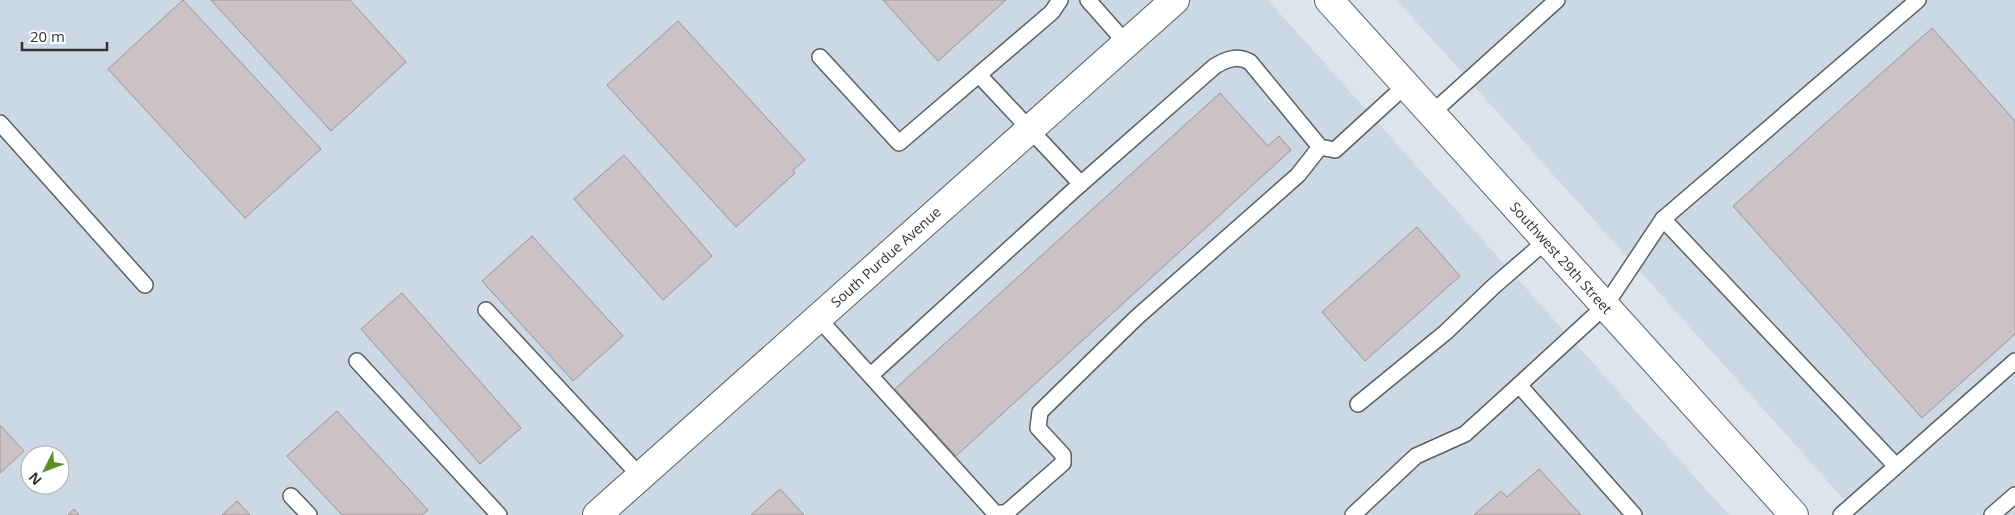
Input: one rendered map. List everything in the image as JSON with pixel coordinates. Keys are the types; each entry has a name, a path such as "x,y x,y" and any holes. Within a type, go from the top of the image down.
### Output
{"street":[{"name":"South Purdue Avenue","path":"606,512 640,476 1175,0"},
{"name":"Southwest 29th Street","path":"1329,0 1794,515"}],"lane":[{"path":"820,58 899,143 1052,12 1060,0"},
{"path":"1088,0 1126,43"},
{"path":"1432,113 1557,0"},
{"path":"1353,515 1416,456 1465,434 1519,385 1605,306 1663,219 1918,0"},
{"path":"871,375 1081,184 1215,66 1229,58 1244,59 1250,62 1320,147 1335,150 1406,85"},
{"path":"979,75 1081,184"},
{"path":"0,123 145,285"},
{"path":"818,318 995,513 1006,513 1063,463 1064,455 1038,428 1040,412 1136,318 1298,175 1320,147"},
{"path":"1663,219 1896,466"},
{"path":"1358,404 1446,332 1494,286 1546,241"},
{"path":"486,310 640,476"},
{"path":"357,361 499,515"},
{"path":"1841,515 2015,361"},
{"path":"1519,385 1634,515"},
{"path":"291,496 309,515"},
{"path":"1992,515 2013,500"}],"shaded area":[{"path":"0,0 1268,0 1729,515 0,515"},
{"path":"1397,0 2015,0 2015,515 1858,515"}],"building":[{"path":"183,0 321,149 245,218 108,69"},
{"path":"211,0 350,0 406,62 331,131"},
{"path":"883,0 1006,0 938,61"},
{"path":"678,21 805,160 793,170 795,173 736,227 607,85"},
{"path":"1932,28 2015,121 2015,334 1922,418 1733,206"},
{"path":"1220,93 1268,146 1279,136 1291,150 956,456 895,389"},
{"path":"624,155 712,256 663,300 574,199"},
{"path":"1417,227 1460,276 1365,361 1322,312"},
{"path":"532,236 623,336 573,381 482,281"},
{"path":"402,293 521,428 480,464 361,329"},
{"path":"337,411 428,510 422,515 342,515 287,456"},
{"path":"0,425 20,447 20,455 0,473"},
{"path":"1539,469 1581,515 1474,515 1501,491 1507,497"},
{"path":"780,489 804,515 751,515"},
{"path":"237,501 250,515 222,515"},
{"path":"74,509 79,515 68,515"}]}
